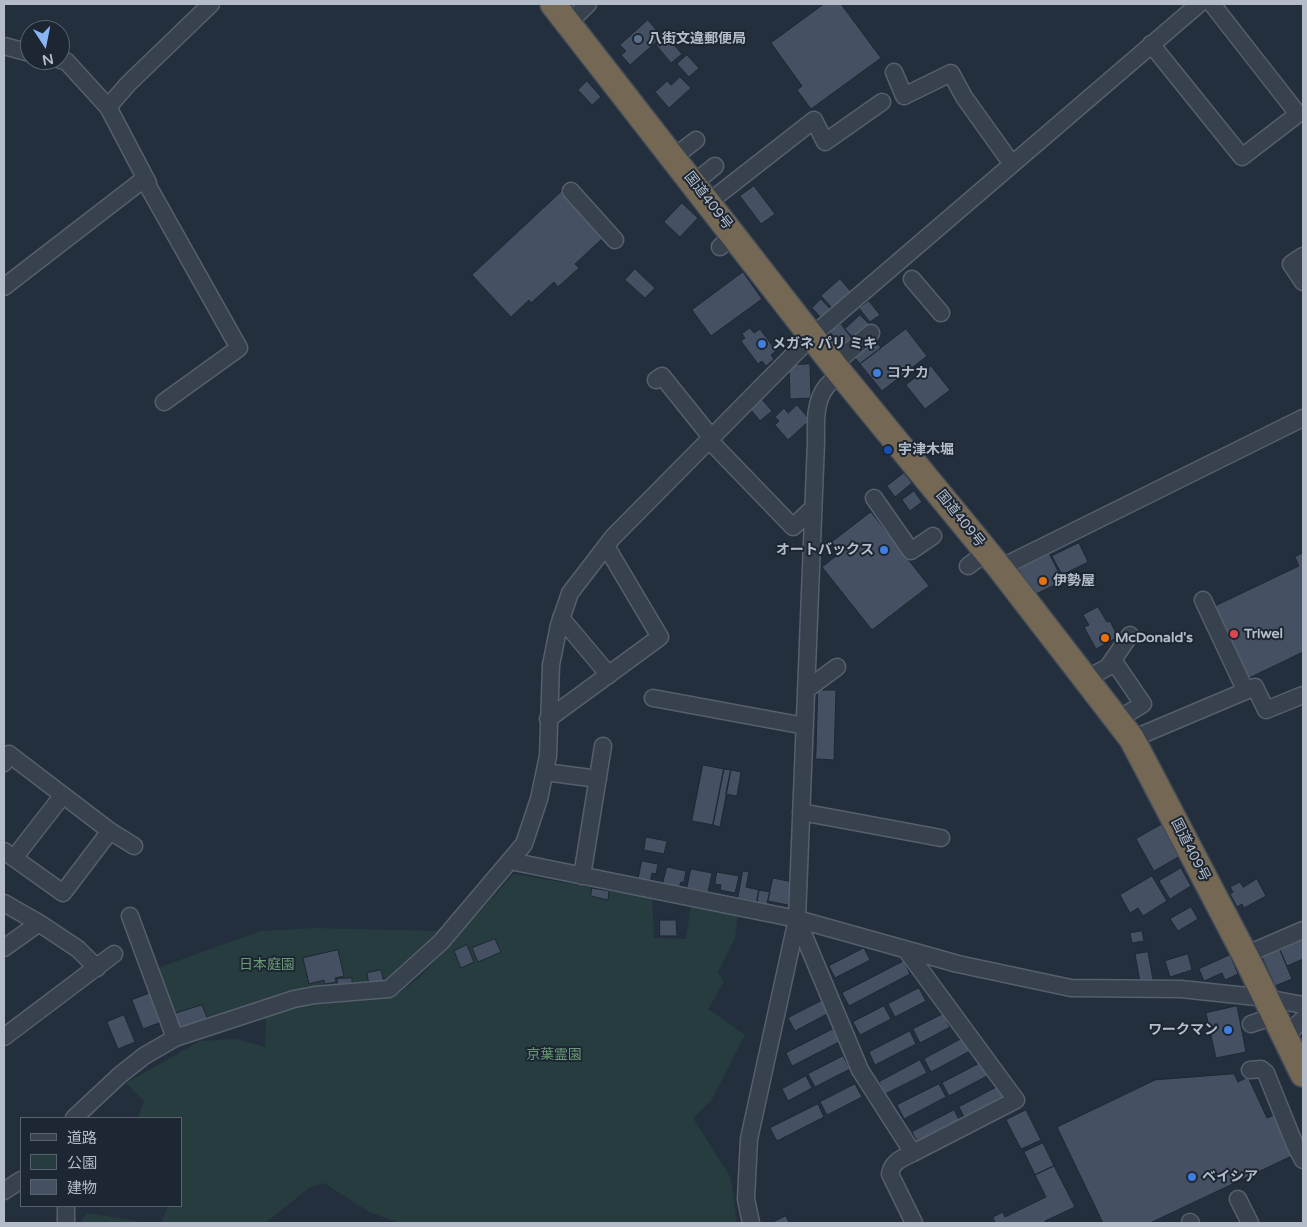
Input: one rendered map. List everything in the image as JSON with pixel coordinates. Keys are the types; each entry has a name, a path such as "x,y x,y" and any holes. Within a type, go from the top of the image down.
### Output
{"highway":[{"name":"国道409号","path":"561,13 641,125 679,171 727,241 812,336 985,562 1086,679 1124,730 1245,955 1303,1074"}],"street":[{"path":"108,107 128,84 211,4"},
{"path":"561,13 588,4"},
{"path":"75,1117 120,1075 144,1056 175,1038 294,999 315,995 389,990 441,942 524,844 539,799 548,756 551,665 561,618 570,593 613,537 812,336 1198,4"},
{"path":"1152,44 1242,158 1298,114 1212,4"},
{"path":"4,46 20,50"},
{"path":"70,65 108,107 148,183 144,179"},
{"path":"894,72 904,96 951,73 964,96 1012,164"},
{"path":"679,171 814,120 825,142 882,102"},
{"path":"679,171 696,140"},
{"path":"679,171 716,166"},
{"path":"4,287 144,179"},
{"path":"144,179 239,348 164,402"},
{"path":"571,191 615,240"},
{"path":"1303,256 1291,264 1303,282"},
{"path":"915,289 941,313"},
{"path":"751,1223 746,1199 749,1139 797,919 816,416 820,398 826,387 838,369 871,333"},
{"path":"656,380 662,376 710,438 793,527 813,508"},
{"path":"985,562 1303,418"},
{"path":"874,498 911,551 933,536"},
{"path":"548,719 660,637 606,546"},
{"path":"1203,600 1242,684"},
{"path":"561,618 609,675"},
{"path":"1086,679 1108,667 1130,635"},
{"path":"1113,660 1143,704 1124,730"},
{"path":"806,690 837,666"},
{"path":"1124,730 1255,687 1266,710 1303,695"},
{"path":"653,698 805,726"},
{"path":"582,876 603,746"},
{"path":"4,763 9,754 110,831 134,846"},
{"path":"545,772 598,779"},
{"path":"62,795 9,854 63,892 110,831"},
{"path":"801,812 941,838"},
{"path":"510,861 797,919 958,964 1071,988 1181,989 1276,1017 1303,1019"},
{"path":"4,903 78,948 97,968"},
{"path":"130,916 175,1038"},
{"path":"797,919 860,1070 913,1153"},
{"path":"4,948 38,923"},
{"path":"1245,955 1303,930"},
{"path":"906,950 1016,1100 897,1161 892,1166 890,1174 914,1223"},
{"path":"4,1037 114,954"},
{"path":"1251,1024 1276,1017 1303,1004"},
{"path":"1250,1070 1260,1069 1266,1073 1303,1160"},
{"path":"4,1190 20,1181"},
{"path":"1238,1199 1250,1223"},
{"path":"66,1207 66,1223"}],"green space":[{"name":"京葉霊園","path":"514,874 652,898 654,938 686,939 691,904 738,912 735,938 718,972 724,982 708,1009 745,1035 711,1101 693,1118 731,1178 737,1223 400,1223 369,1212 324,1183 309,1188 265,1223 161,1223 168,1207 182,1207 182,1117 138,1117 144,1101 126,1083 200,1041 236,1039 265,1047 266,1015 309,1002 328,999 377,998 399,993 420,977"},
{"name":"日本庭園","path":"314,928 444,931 386,984 176,1033 155,969 261,931"},
{"path":"87,1213 147,1223 80,1223"}],"building":[{"path":"824,4 841,4 881,58 811,109 797,90 802,86 771,43"},
{"path":"648,20 662,37 630,65 621,55 626,51 620,45"},
{"path":"666,36 682,54 671,63 656,45"},
{"path":"687,55 699,68 689,77 677,64"},
{"path":"680,77 691,88 669,108 655,92 667,81 671,85"},
{"path":"587,81 601,97 592,105 578,90"},
{"path":"754,186 775,214 761,224 740,196"},
{"path":"562,191 604,237 575,264 579,268 558,287 554,282 531,303 529,300 511,317 472,275"},
{"path":"682,203 698,218 680,237 664,222"},
{"path":"635,269 655,288 645,298 625,280"},
{"path":"743,272 762,299 711,336 692,310"},
{"path":"840,279 853,294 834,310 821,296"},
{"path":"821,299 833,312 823,320 812,308"},
{"path":"869,301 880,315 870,322 859,308"},
{"path":"860,315 869,324 854,339 845,329"},
{"path":"841,324 853,340 843,348 830,332"},
{"path":"750,328 754,333 760,329 776,351 771,355 774,359 766,366 762,361 758,364 741,341 745,338 742,334"},
{"path":"906,329 927,356 882,391 860,364"},
{"path":"875,339 881,348 860,364 853,355"},
{"path":"810,364 811,398 790,399 789,365"},
{"path":"931,366 950,390 925,409 906,385"},
{"path":"759,396 772,411 760,421 747,405"},
{"path":"797,405 810,420 788,440 775,425 779,421 775,417 784,408 788,413"},
{"path":"904,473 912,483 895,497 887,486"},
{"path":"914,491 922,502 910,511 902,500"},
{"path":"871,512 929,586 872,630 822,567 840,553 832,542"},
{"path":"1079,543 1088,562 1062,575 1052,556"},
{"path":"1048,551 1063,581 1032,596 1017,566"},
{"path":"1303,553 1303,652 1249,678 1215,606 1299,566 1295,557"},
{"path":"1098,607 1107,622 1110,621 1118,637 1096,649 1084,627 1089,625 1083,615"},
{"path":"818,690 836,690 834,760 816,759"},
{"path":"703,765 724,769 713,825 692,821"},
{"path":"724,769 731,770 720,827 713,825"},
{"path":"731,770 741,772 737,796 726,794"},
{"path":"1162,824 1180,856 1154,871 1136,839"},
{"path":"646,837 667,841 664,854 644,850"},
{"path":"642,861 658,864 656,874 652,873 650,883 638,880"},
{"path":"667,867 686,871 684,882 681,882 679,887 663,883"},
{"path":"1181,868 1191,886 1170,899 1159,881"},
{"path":"691,869 712,873 708,892 687,888"},
{"path":"743,871 749,872 746,887 759,890 757,902 738,898"},
{"path":"717,872 739,876 735,893 720,890 721,885 715,884"},
{"path":"1152,876 1167,901 1143,916 1138,908 1130,913 1120,895"},
{"path":"773,878 793,882 788,905 768,901"},
{"path":"1257,879 1266,896 1244,908 1242,904 1237,907 1230,894 1233,892 1230,887 1240,882 1243,887"},
{"path":"592,888 609,891 608,900 591,896"},
{"path":"759,890 770,892 767,904 757,902"},
{"path":"1191,907 1198,919 1178,931 1170,919"},
{"path":"660,920 676,920 677,936 660,936"},
{"path":"1142,931 1144,941 1132,943 1130,933"},
{"path":"495,939 501,952 478,962 472,948"},
{"path":"1303,940 1303,959 1287,966 1280,950"},
{"path":"467,945 474,962 461,968 454,951"},
{"path":"864,948 870,960 835,978 829,966"},
{"path":"338,950 344,976 335,978 336,982 325,984 324,980 309,984 303,958"},
{"path":"1280,950 1292,979 1275,986 1262,957"},
{"path":"1148,952 1153,980 1140,982 1135,954"},
{"path":"1188,954 1192,970 1170,977 1165,961"},
{"path":"1230,955 1238,974 1225,980 1222,973 1204,981 1199,969"},
{"path":"904,961 910,974 849,1006 842,993"},
{"path":"381,970 384,982 369,985 367,973"},
{"path":"352,978 352,988 338,988 337,979"},
{"path":"919,988 926,1001 895,1017 888,1004"},
{"path":"150,993 161,1022 143,1029 132,1000"},
{"path":"823,1000 829,1013 795,1031 788,1018"},
{"path":"202,1005 208,1020 179,1030 174,1014"},
{"path":"884,1006 891,1019 860,1035 853,1022"},
{"path":"1237,1006 1246,1052 1216,1058 1206,1013"},
{"path":"943,1014 950,1027 920,1043 913,1029"},
{"path":"124,1015 135,1042 118,1049 107,1022"},
{"path":"833,1029 839,1042 792,1066 786,1053"},
{"path":"910,1031 916,1044 875,1065 869,1052"},
{"path":"963,1038 970,1051 931,1072 924,1059"},
{"path":"843,1056 850,1069 815,1087 808,1074"},
{"path":"920,1060 927,1073 885,1094 879,1082"},
{"path":"982,1062 989,1075 949,1096 942,1083"},
{"path":"1234,1074 1238,1082 1248,1077 1267,1118 1277,1114 1296,1154 1150,1223 1103,1223 1057,1127 1155,1080"},
{"path":"806,1076 812,1088 788,1101 782,1089"},
{"path":"855,1084 862,1097 827,1115 820,1102"},
{"path":"939,1084 946,1097 904,1119 897,1105"},
{"path":"999,1086 1007,1101 966,1121 959,1107"},
{"path":"818,1104 824,1117 777,1141 770,1128"},
{"path":"954,1110 961,1123 919,1145 912,1132"},
{"path":"1026,1110 1041,1140 1021,1149 1006,1120"},
{"path":"1043,1143 1054,1166 1035,1175 1024,1152"},
{"path":"1054,1166 1075,1207 1045,1221 1046,1223 995,1223 993,1217 1003,1212 1005,1217 1046,1197 1035,1175"},
{"path":"786,1216 789,1223 771,1223"}],"place":[{"name":"八街文違郵便局","path":"638,39"},
{"name":"メガネ パリ ミキ","path":"762,344"},
{"name":"コナカ","path":"877,373"},
{"name":"宇津木堀","path":"888,450"},
{"name":"オートバックス","path":"884,550"},
{"name":"伊勢屋","path":"1043,581"},
{"name":"Triwel","path":"1234,634"},
{"name":"McDonald's","path":"1105,638"},
{"name":"ワークマン","path":"1228,1030"},
{"name":"ベイシア","path":"1192,1177"}]}
